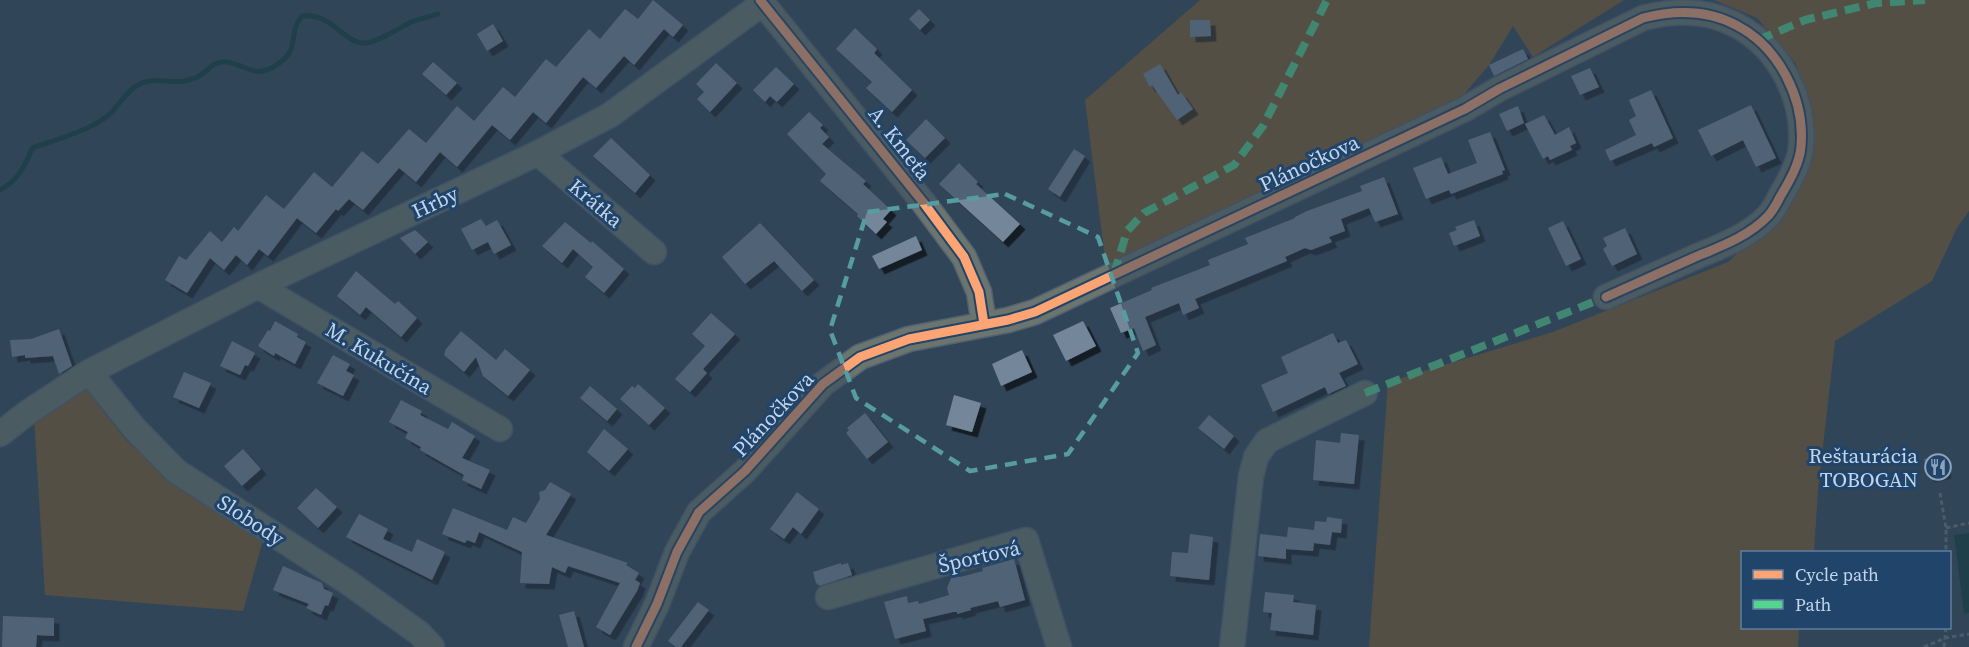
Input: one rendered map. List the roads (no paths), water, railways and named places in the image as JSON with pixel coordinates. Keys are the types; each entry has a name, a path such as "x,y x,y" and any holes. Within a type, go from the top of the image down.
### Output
{"street":[{"name":"Hrby","path":"0,434 89,372 258,286 538,153 610,115 762,2"},
{"name":"A. Kmeťa","path":"762,2 908,183 963,257 979,292 984,324"},
{"name":"Plánočkova","path":"636,647 657,604 677,552 699,513 745,471 823,384 860,357 909,339 1008,320 1035,312 1455,113 1643,18 1667,12 1691,12 1714,16 1736,25 1758,40 1771,54 1790,82 1801,113 1802,148 1790,181 1769,215 1738,238 1606,297"},
{"name":"Krátka","path":"538,153 654,252"},
{"name":"M. Kukučína","path":"258,286 500,429"},
{"name":"Slobody","path":"89,372 134,428 176,471 349,583 419,633 432,647"},
{"path":"1232,647 1251,476 1256,456 1267,441 1365,393"},
{"name":"Športová","path":"828,597 1026,540 1059,647"}],"waterway":[{"path":"0,190 12,182 20,172 32,148 97,123 110,114 133,88 145,82 188,80 222,62 256,71 268,70 275,66 289,54 297,23 302,16 321,19 357,42 364,43 381,38 411,22 438,14"}],"place":[{"name":"Reštaurácia TOBOGAN","path":"1938,467"}]}
